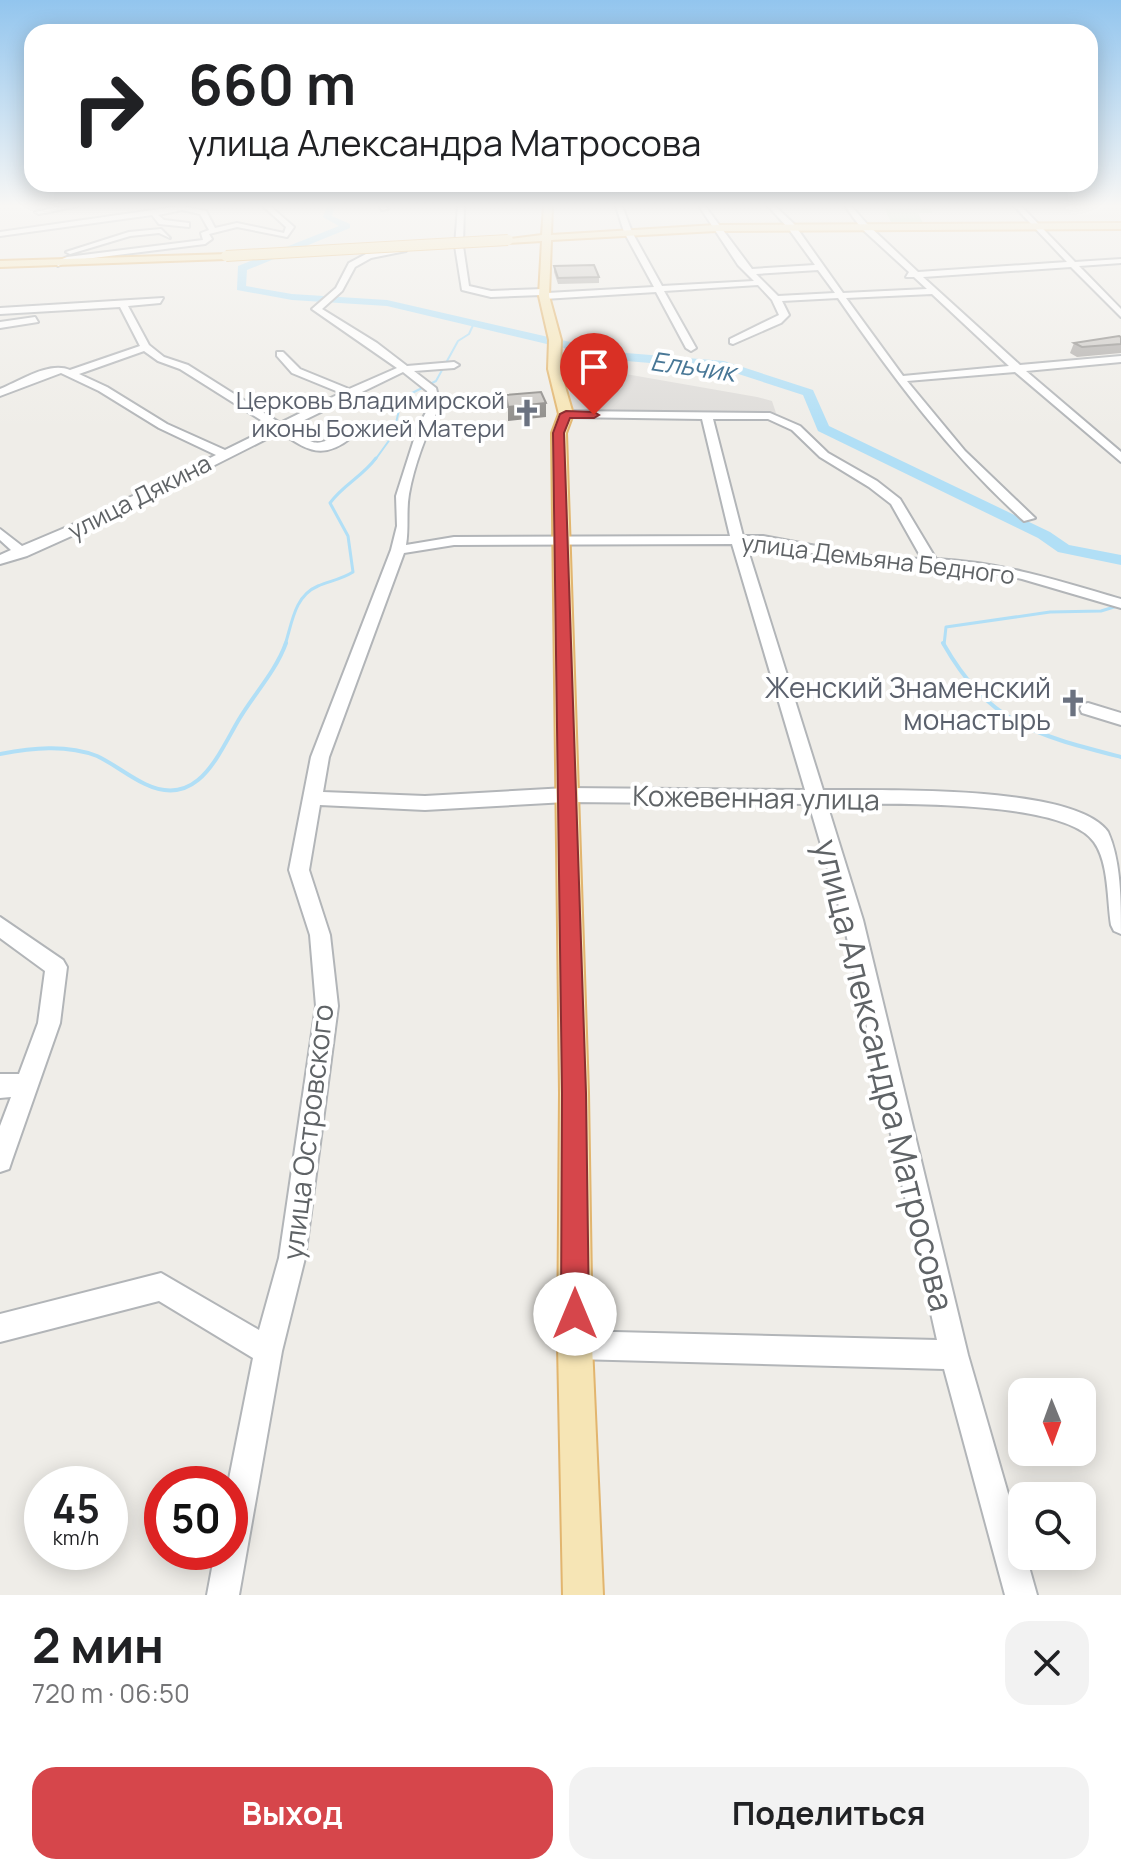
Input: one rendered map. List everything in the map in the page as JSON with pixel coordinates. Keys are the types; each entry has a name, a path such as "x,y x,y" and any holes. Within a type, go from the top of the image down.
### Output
{"main road":[{"path":"544,280 566,414 559,433 574,1093 575,1345 583,1595"}],"street":[{"name":"улица Островского","path":"223,1595 268,1351 292,1258 327,1006 320,935 299,870 320,757 398,550 403,526 402,496 424,427 435,405 432,390 374,345 316,309 344,280"},
{"path":"464,280 465,288 491,294 758,283"},
{"path":"653,280 691,348"},
{"path":"733,341 778,321 784,315 776,299 756,280"},
{"path":"830,280 900,379 980,476 1029,518"},
{"path":"921,280 1121,458"},
{"path":"1089,280 1121,314"},
{"path":"776,299 935,291"},
{"path":"0,311 160,300"},
{"path":"123,304 145,347 161,359 184,367 317,449 346,437"},
{"path":"0,325 63,316 99,306"},
{"path":"72,373 145,347"},
{"path":"280,354 296,371 348,392"},
{"path":"900,379 1121,359"},
{"name":"улица Дякина","path":"0,560 91,522 348,392 402,369 454,365"},
{"path":"0,393 51,371 72,373 163,426 224,454"},
{"path":"566,414 770,416 796,428 824,455 873,484 896,502 931,562"},
{"name":"улица Александра Матросова","path":"707,417 738,541 853,920 954,1355 1021,1595"},
{"path":"0,533 22,553"},
{"name":"улица Демьяна Бедного","path":"398,550 454,541 777,542 875,561 973,565 1024,575 1118,603"},
{"path":"1088,709 1121,719"},
{"name":"Кожевенная улица","path":"313,798 425,803 566,795 956,799 1030,808 1072,819 1097,831 1106,845 1121,925"},
{"path":"0,926 56,967 49,1023 0,1160"},
{"path":"0,1086 27,1085"},
{"path":"0,1328 161,1287 268,1351"},
{"path":"575,1345 954,1355"}],"shaded area":[{"path":"569,360 597,369 757,397 772,401 776,413 570,411"}],"building":[{"path":"1119,336 1121,344 1082,347 1074,343"},
{"path":"541,392 546,403 508,407 506,395"}],"waterway":[{"name":"Ельчик","path":"241,280 241,288 292,297 387,303 614,356 724,365 808,393 823,428 1044,535 1064,549 1121,560"},
{"path":"375,460 393,435 402,398 436,381 458,341 469,334 474,323"},
{"path":"285,645 295,611 304,596 318,586 353,572 348,536 330,503 376,458"},
{"path":"944,645 946,627 1050,612 1101,611 1121,605"},
{"path":"0,754 37,749 73,750 97,756 145,784 163,790 179,790 192,785 213,763 286,643"},
{"path":"944,645 978,692 1017,722 1039,733 1121,757"}],"place":[{"name":"Церковь Владимирской иконы Божией Матери","path":"527,413"},
{"name":"Женский Знаменский монастырь","path":"1073,703"}],"route":[{"path":"575,1314 574,1093 559,433 566,414 594,415"}]}
